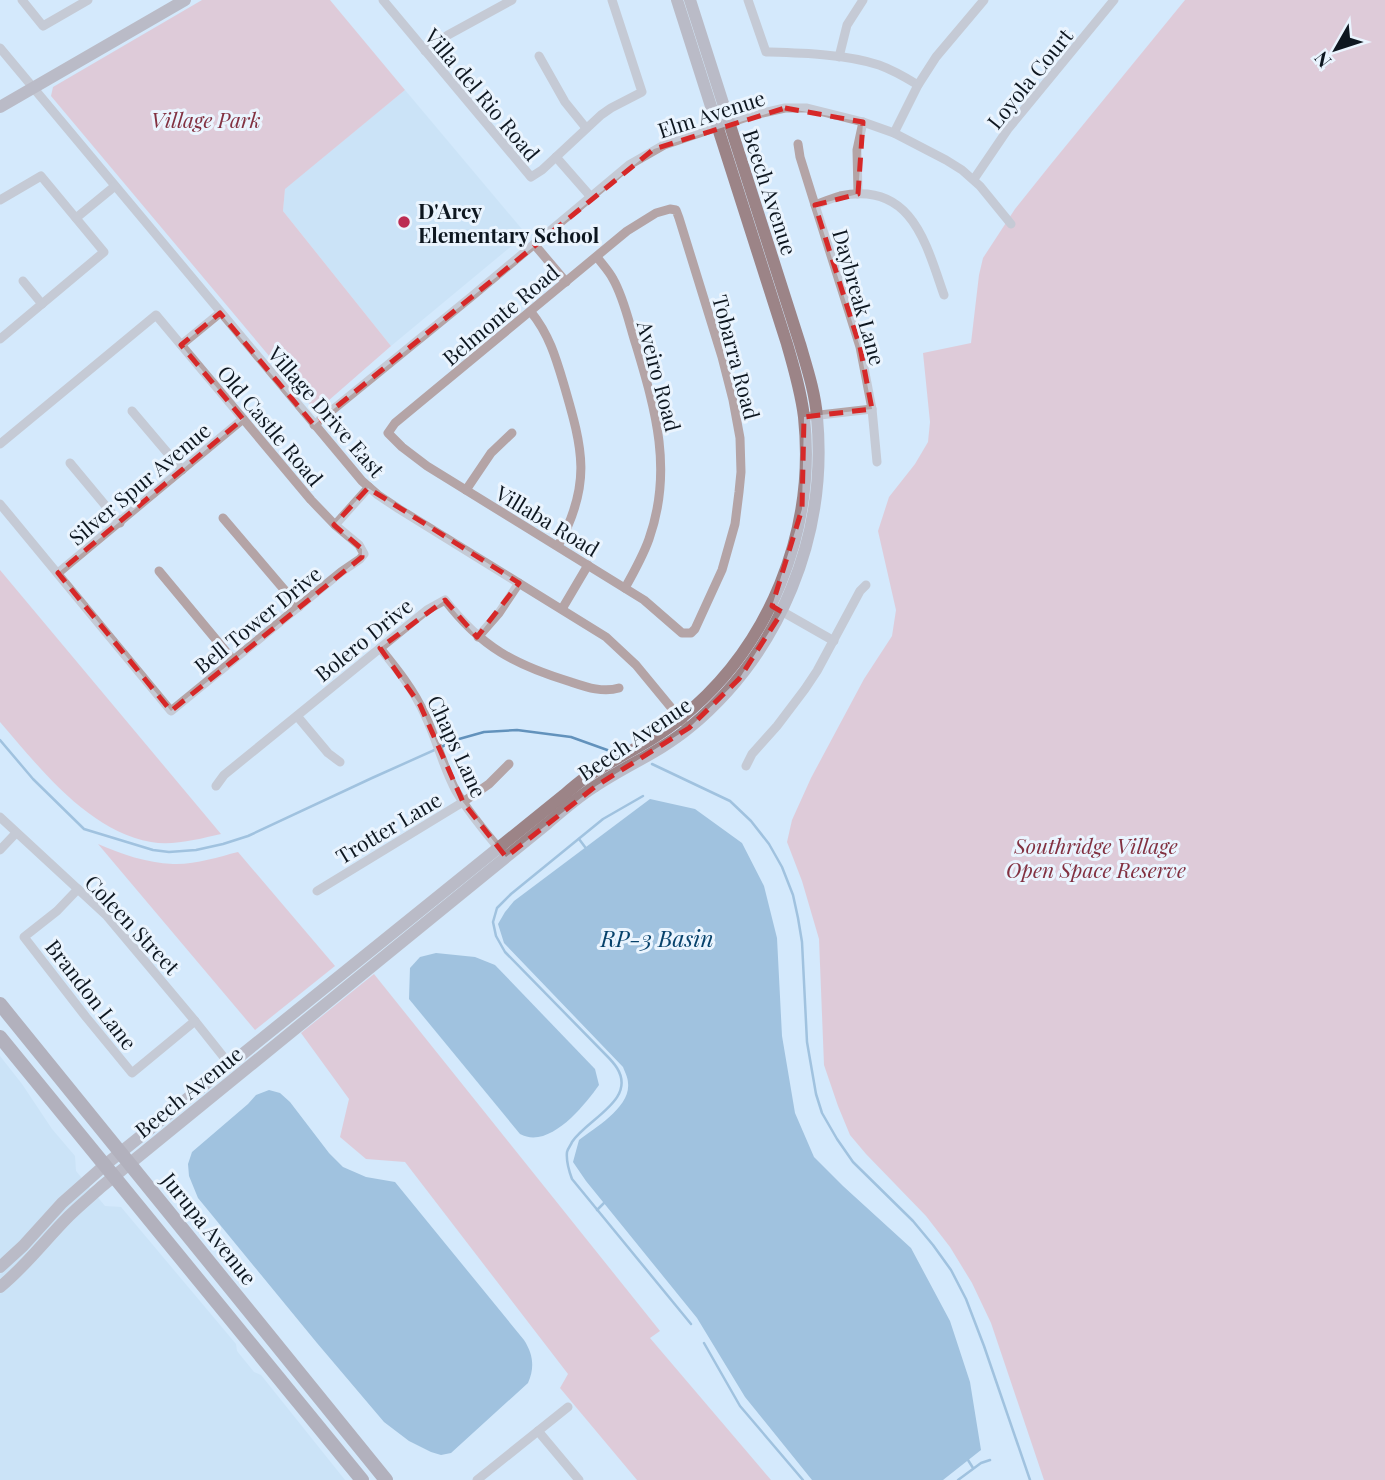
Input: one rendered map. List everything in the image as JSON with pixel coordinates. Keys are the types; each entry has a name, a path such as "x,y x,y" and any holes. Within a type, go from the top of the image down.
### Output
{"main road":[{"name":"Jurupa Avenue","path":"0,1004 386,1480"},
{"name":"Jurupa Avenue","path":"0,1037 362,1480"}],"street":[{"path":"22,0 43,26 88,0"},
{"path":"0,107 185,0"},
{"name":"Villa del Rio Road","path":"383,0 531,177 556,157"},
{"path":"425,51 448,35 512,0"},
{"path":"591,197 556,157 611,108 642,92 612,0"},
{"name":"Beech Avenue","path":"126,1158 230,1065 502,853 591,789 653,753 685,724 718,702 755,657 805,552 817,481 810,416 810,378 677,0"},
{"name":"Beech Avenue","path":"690,0 723,125"},
{"path":"748,0 766,52 796,52 868,61 893,70 918,85"},
{"path":"839,57 847,25 863,0"},
{"path":"894,133 918,85 936,57 984,0"},
{"name":"Loyola Court","path":"974,179 1008,129 1114,0"},
{"name":"Village Drive East","path":"0,48 349,467 369,487 398,509 562,609 621,649 685,724"},
{"path":"539,56 565,103 586,128"},
{"name":"Elm Avenue","path":"314,425 629,165 654,149 765,111 794,107 822,111 894,133 946,160 974,179 1011,224"},
{"path":"858,194 857,150 863,122"},
{"name":"Daybreak Lane","path":"798,144 800,158 860,347 872,409 877,462"},
{"path":"0,200 41,176 104,252 0,339"},
{"path":"76,218 115,186"},
{"path":"815,205 840,196 858,194 889,201 904,211 924,239 944,295"},
{"name":"Belmonte Road","path":"388,433 395,423 627,231 664,209 676,210"},
{"name":"Tobarra Road","path":"676,210 727,373 738,425 740,450 739,492 731,541 717,583 691,633"},
{"path":"534,244 566,282"},
{"name":"Aveiro Road","path":"597,257 614,281 623,303 652,399 660,436 661,479 656,515 643,553 625,588"},
{"path":"23,281 42,304"},
{"path":"531,312 545,330 551,344 577,429 581,452 581,480 577,503 569,527 558,546"},
{"path":"181,345 220,313"},
{"name":"Old Castle Road","path":"0,444 156,315 311,500 359,545 364,554"},
{"path":"810,416 872,409"},
{"path":"132,411 182,470"},
{"name":"Silver Spur Avenue","path":"58,573 243,419"},
{"name":"Villaba Road","path":"388,433 414,457 625,588 663,614 679,631 691,633"},
{"path":"466,490 491,453 512,433"},
{"path":"70,463 120,523"},
{"path":"335,525 369,487"},
{"path":"0,504 58,573"},
{"path":"223,518 299,607"},
{"name":"Bell Tower Drive","path":"58,573 171,711 364,554"},
{"path":"562,609 589,565"},
{"path":"159,571 233,660"},
{"path":"478,636 499,613 519,583"},
{"path":"746,766 752,754 806,689 860,591 866,585"},
{"name":"Bolero Drive","path":"216,786 224,775 380,648 427,610 445,600 478,636 507,656 546,675 606,690 619,688"},
{"path":"776,609 834,641"},
{"name":"Chaps Lane","path":"380,648 412,690 452,783 463,802 502,853"},
{"path":"297,716 328,753 340,762"},
{"name":"Trotter Lane","path":"317,891 463,802 489,784 509,764"},
{"name":"Coleen Street","path":"0,817 113,923 230,1065"},
{"path":"0,850 16,833"},
{"name":"Beech Avenue","path":"0,1267 62,1203 126,1158 502,853"},
{"name":"Brandon Lane","path":"78,889 57,911 24,937 132,1073 195,1021"},
{"name":"Beech Avenue","path":"0,1287 21,1268 109,1171"},
{"path":"477,1480 568,1407"},
{"path":"538,1431 574,1478"}],"highlighted area":[{"path":"785,108 863,122 858,194 815,205 860,347 872,409 804,417 802,509 772,606 782,612 739,679 689,728 596,786 506,857 463,802 420,705 380,648 445,600 477,637 519,583 368,488 334,525 362,549 362,557 171,711 58,573 243,419 181,345 220,313 314,425 654,149"}],"shaded area":[{"name":"D'Arcy Elementary School","path":"405,90 526,234 391,346 283,211 285,188"},
{"path":"0,1056 52,1129 75,1156 76,1171 105,1206 121,1207 345,1480 0,1480"}],"green space":[{"name":"Village Park","path":"202,0 330,0 405,90 285,189 283,211 391,346 320,408 312,407 51,96 53,87"},
{"name":"Southridge Village Open Space Reserve","path":"1185,0 1385,0 1385,1480 1044,1480 991,1323 972,1283 950,1247 926,1216 850,1135 838,1106 824,1065 819,939 787,842 792,820 811,778 864,679 892,636 896,610 878,531 889,497 915,464 928,442 930,422 923,353 971,343 983,258 1015,209"},
{"path":"0,570 221,834 159,843 128,836 106,825 66,795 0,722"},
{"path":"98,844 134,857 173,864 198,862 238,852 335,966 255,1030"},
{"path":"374,974 660,1331 650,1338 771,1480 637,1480 560,1388 568,1374 405,1162 366,1159 340,1137 349,1099 301,1033"}],"water":[{"name":"RP-3 Basin","path":"650,799 695,809 742,843 764,886 777,938 782,1036 795,1113 814,1157 911,1248 950,1321 970,1382 981,1450 943,1480 812,1480 745,1397 697,1318 573,1162 579,1140 611,1116 624,1100 627,1077 623,1067 504,943 498,924 514,901"},
{"path":"436,953 475,957 495,965 595,1069 599,1085 575,1114 554,1131 531,1137 520,1134 409,999 410,968 420,957"},
{"path":"269,1090 280,1093 290,1102 343,1167 366,1177 395,1182 527,1345 532,1366 528,1383 451,1453 441,1455 431,1452 409,1441 384,1422 198,1198 189,1176 188,1164 192,1152 256,1095"}],"waterway":[{"path":"0,740 33,779 84,829 153,850 169,852 196,850 248,836 459,739 484,732 517,730 571,737 610,751"},
{"path":"652,764 730,801 751,821 782,867 793,895 802,942 807,1042 822,1113 853,1162 913,1221 951,1270 966,1299 984,1346 1030,1480"},
{"path":"643,796 603,819 511,894 497,908 493,922 496,936 505,952 617,1068 621,1090 608,1108 572,1142 567,1152 569,1169 572,1179 691,1324"},
{"path":"579,839 585,847"},
{"path":"597,1210 604,1203"},
{"path":"704,1343 740,1406 803,1480"},
{"path":"968,1460 973,1468"},
{"path":"958,1480 981,1463 990,1460"}],"place":[{"name":"D'Arcy Elementary School","path":"404,222"}]}
